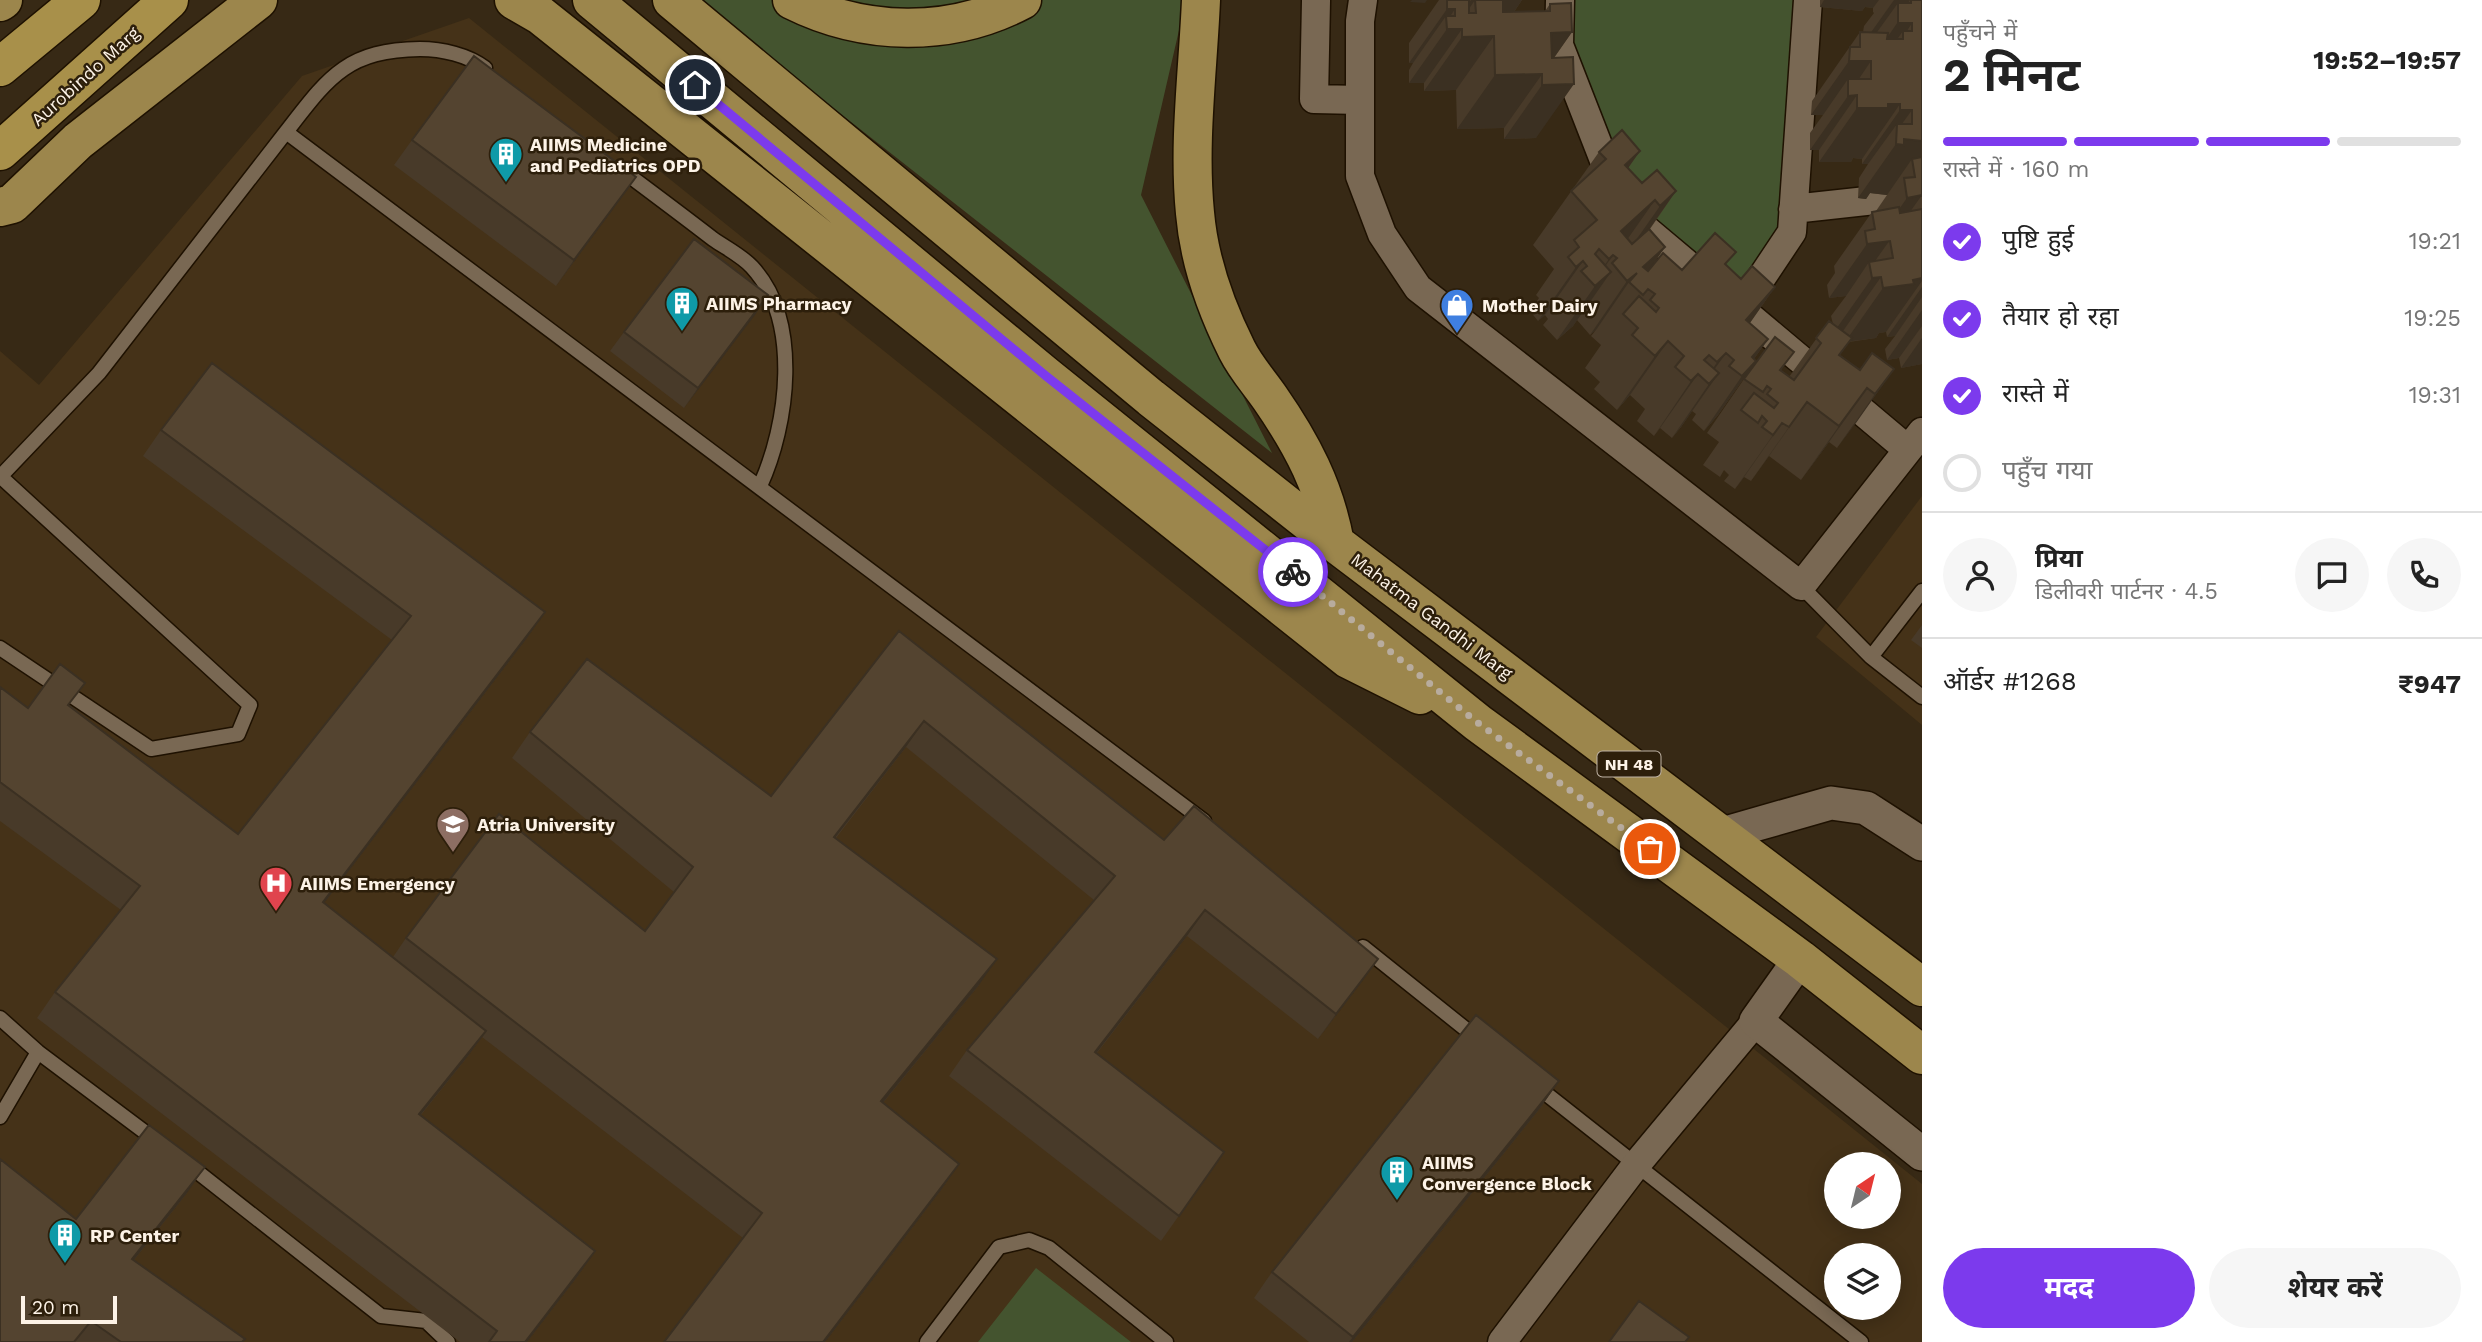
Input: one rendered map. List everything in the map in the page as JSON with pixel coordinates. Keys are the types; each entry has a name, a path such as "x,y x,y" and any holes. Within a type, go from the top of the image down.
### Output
{"highway":[{"path":"0,67 81,0"},
{"name":"Aurobindo Marg","path":"0,151 169,0"}],"main road":[{"path":"0,207 12,204 78,141 258,0"},
{"path":"514,0 540,15 1348,659 1478,723"},
{"path":"592,0 1046,376 1478,723 1800,959 1922,1055"},
{"path":"672,0 1151,398 1335,543"},
{"path":"792,0 846,21 902,29 957,24 1022,0"},
{"name":"Mahatma Gandhi Marg","path":"1201,0 1193,177 1195,215 1210,282 1238,353 1270,398 1318,479 1327,503 1335,543 1922,987"}],"street":[{"path":"1363,0 1360,176 1382,234 1418,288 1801,586 1914,440 1740,310 1639,226 1615,187 1559,45 1560,0"},
{"path":"1740,310 1792,232 1808,0"},
{"path":"1316,1 1314,99 1360,100"},
{"path":"1793,209 1922,195"},
{"path":"1722,834 1831,803 1866,808 1922,844"},
{"path":"1502,1342 1636,1165 1756,1021 1800,959"},
{"path":"1756,1021 1922,1154"}],"lane":[{"path":"0,648 150,749 239,734 250,705 0,477 99,373 325,83 351,62 385,50 430,49 473,59 495,76"},
{"path":"286,132 1212,827"},
{"path":"607,159 752,268 778,312 785,347 783,410 770,465 760,486"},
{"path":"1801,586 1871,656 1922,697"},
{"path":"1871,656 1922,591"},
{"path":"1353,940 1494,1052"},
{"path":"0,1018 178,1165 380,1315 426,1321 448,1342"},
{"path":"0,1117 38,1052"},
{"path":"1527,1078 1861,1342"},
{"path":"928,1342 999,1247 1028,1240 1049,1248 1166,1342"}],"shaded area":[{"path":"469,18 1882,1152 1824,1152 1824,1229 1901,1229 1901,1167 1922,1184 1922,1342 0,1342 0,351 39,385 302,76"},
{"path":"1922,496 1922,725 1816,637"}],"green space":[{"path":"696,0 1186,0 1141,195 1272,453"},
{"path":"1571,0 1793,0 1779,230 1739,289 1650,216 1628,179 1571,43"},
{"path":"1036,1268 1131,1342 978,1342"}],"building":[{"path":"1447,0 1469,0 1469,13 1476,13 1475,0 1503,0 1503,12 1550,11 1550,4 1571,3 1572,32 1551,33 1552,58 1573,57 1574,84 1542,85 1542,74 1495,75 1494,36 1462,37 1462,29 1447,29 1446,16 1455,16 1455,9 1447,9"},
{"path":"1911,0 1922,0 1922,141 1904,139 1904,145 1896,144 1897,124 1912,124 1912,110 1900,110 1900,104 1888,104 1888,108 1857,108 1857,95 1848,96 1848,79 1871,79 1871,61 1849,61 1850,47 1860,47 1860,32 1888,33 1887,39 1903,39 1903,31 1912,31 1912,23 1898,23 1898,3 1911,3"},
{"name":"AIIMS Medicine and Pediatrics OPD","path":"474,56 636,177 574,260 412,140"},
{"path":"1622,130 1640,151 1625,165 1642,183 1657,170 1676,191 1660,206 1655,200 1621,231 1632,244 1649,229 1665,247 1643,267 1648,271 1663,253 1682,270 1715,233 1736,252 1725,264 1741,279 1752,266 1775,287 1746,320 1768,339 1752,357 1756,361 1742,376 1729,366 1734,360 1726,353 1717,362 1709,355 1704,360 1719,373 1709,384 1698,374 1691,381 1675,367 1684,356 1668,341 1655,356 1632,335 1638,328 1623,314 1639,296 1656,312 1659,308 1650,300 1655,294 1648,289 1643,295 1629,282 1637,273 1627,281 1612,263 1617,258 1613,255 1609,259 1599,249 1595,254 1611,272 1595,286 1581,271 1587,266 1583,261 1576,267 1568,257 1579,247 1574,240 1597,220 1571,191 1606,159 1599,152"},
{"path":"1922,157 1922,195 1907,198 1904,178 1915,177 1912,159"},
{"path":"1899,207 1900,213 1922,209 1922,278 1913,280 1914,284 1883,288 1881,277 1872,278 1869,262 1893,258 1890,241 1867,244 1865,231 1875,229 1872,212"},
{"name":"AIIMS Pharmacy","path":"694,239 768,295 698,388 624,332"},
{"path":"1829,321 1852,338 1839,355 1860,370 1872,353 1894,369 1875,394 1867,388 1839,426 1807,402 1789,427 1782,423 1773,435 1762,427 1767,421 1762,416 1758,423 1741,410 1754,393 1774,408 1778,403 1767,394 1771,389 1767,386 1763,392 1744,379 1775,337 1794,352 1780,370 1794,380 1821,343 1816,338"},
{"path":"212,363 545,612 323,902 486,1031 419,1114 595,1251 525,1342 489,1342 497,1331 55,992 140,886 0,782 0,687 28,708 60,664 85,683 68,705 238,834 411,616 161,430"},
{"path":"899,631 1164,840 1194,806 1378,959 1336,1014 1205,910 1095,1052 1224,1152 1179,1216 967,1050 1115,876 924,721 834,837 997,959 881,1101 959,1164 823,1342 664,1342 762,1213 406,938 499,814 645,931 693,867 530,732 587,659 771,796"},
{"name":"AIIMS Convergence Block","path":"1476,1015 1559,1081 1353,1337 1272,1272"},
{"name":"RP Center","path":"149,1125 205,1167 132,1259 245,1339 242,1342 121,1342 91,1321 74,1342 0,1342 0,1159 76,1219"},
{"path":"1639,1301 1689,1337 1685,1342 1609,1342"}],"way so far":[{"path":"1293,572 1478,723 1650,849"}],"place":[{"name":"AIIMS Medicine and Pediatrics OPD","path":"506,184"},
{"name":"AIIMS Pharmacy","path":"682,333"},
{"name":"Mother Dairy","path":"1457,335"},
{"name":"Atria University","path":"453,854"},
{"name":"AIIMS Emergency","path":"276,913"},
{"name":"AIIMS Convergence Block","path":"1397,1202"},
{"name":"RP Center","path":"65,1265"}],"route":[{"path":"695,85 1046,376 1293,572"}]}
